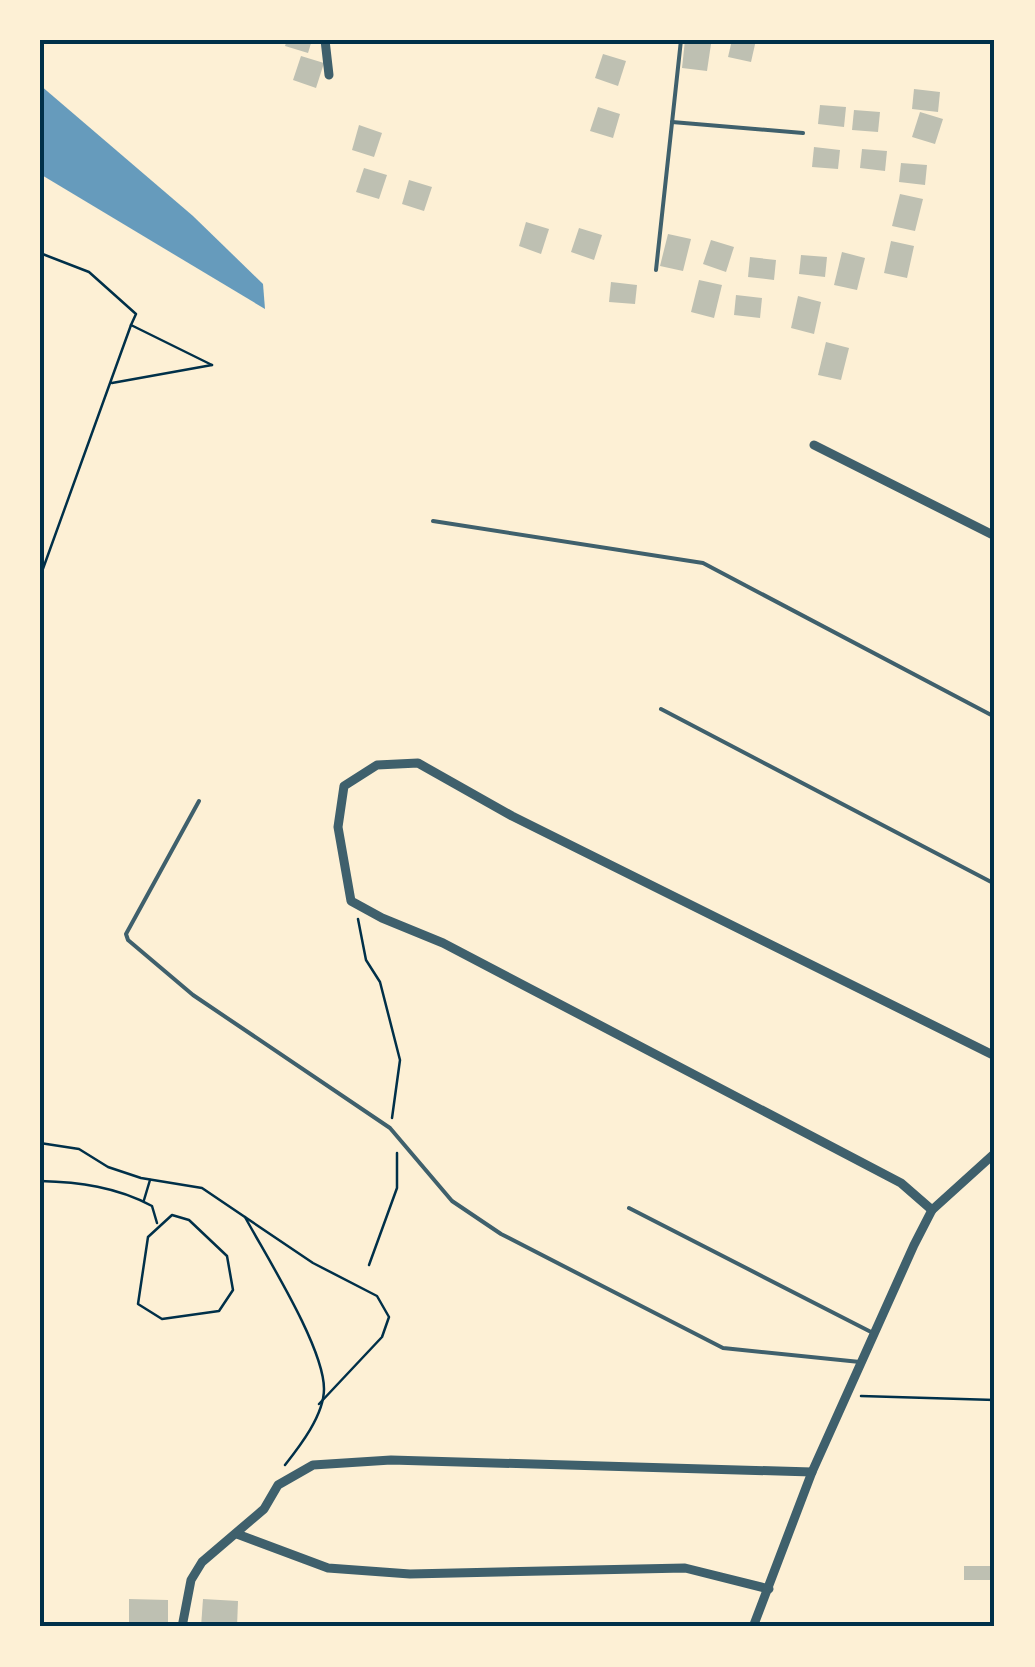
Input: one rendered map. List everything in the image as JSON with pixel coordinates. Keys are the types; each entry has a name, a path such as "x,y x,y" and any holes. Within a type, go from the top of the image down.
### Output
{"street":[{"path":"325,40 329,75"},
{"path":"814,445 995,536"},
{"path":"932,1210 883,1173 443,942 355,903 338,827 344,786 377,765 418,762 512,816 995,1056"},
{"path":"753,1627 812,1472 932,1210 995,1153"},
{"path":"182,1627 191,1580 202,1562 264,1509 278,1485 313,1466 391,1460 812,1472"},
{"path":"238,1534 328,1568 410,1574 685,1568 770,1588"}],"lane":[{"path":"656,270 682,40"},
{"path":"672,122 802,134"},
{"path":"432,521 703,563 995,717"},
{"path":"661,709 995,884"},
{"path":"199,801 126,934 128,940 193,995 390,1128 452,1201 502,1234 706,1342 723,1348 860,1362"},
{"path":"629,1208 873,1333"}],"path":[{"path":"40,253 89,272 136,314 40,577"},
{"path":"110,383 212,365 132,324"},
{"path":"355,903 366,960 380,982 400,1060 390,1128"},
{"path":"40,1143 80,1149 108,1167 151,1180 202,1188 313,1264 378,1296 387,1309 384,1335 318,1404"},
{"path":"370,1265 396,1188 396,1150"},
{"path":"144,1202 145,1186 151,1180"},
{"path":"40,1181 72,1181 144,1202 152,1206 157,1224"},
{"path":"180,1216 227,1256 233,1290 226,1306 211,1315 162,1319 138,1304 148,1237 157,1224 180,1216"},
{"path":"244,1216 317,1358 324,1391 308,1434 284,1466 278,1485"},
{"path":"845,1396 995,1400"}],"water":[{"path":"40,85 193,216 263,284 265,309 40,174"}],"building":[{"path":"287,40 312,40 308,53 285,46"},
{"path":"685,40 711,44 707,71 682,68"},
{"path":"732,40 756,40 751,62 728,57"},
{"path":"603,54 626,61 618,86 595,78"},
{"path":"301,56 324,63 316,88 293,80"},
{"path":"914,89 940,92 938,112 912,109"},
{"path":"820,105 846,107 844,127 818,124"},
{"path":"598,107 620,114 613,138 590,131"},
{"path":"854,110 880,112 878,132 852,130"},
{"path":"920,112 943,119 935,144 912,137"},
{"path":"359,125 382,133 374,157 352,150"},
{"path":"814,147 840,150 838,169 812,167"},
{"path":"862,149 887,151 885,171 860,168"},
{"path":"901,163 927,165 925,185 899,182"},
{"path":"364,168 387,175 379,199 356,192"},
{"path":"409,180 432,187 424,211 402,204"},
{"path":"900,194 923,199 915,231 892,226"},
{"path":"526,222 549,229 541,254 519,246"},
{"path":"579,228 602,235 594,260 571,252"},
{"path":"668,234 691,239 683,271 660,266"},
{"path":"711,240 734,247 726,272 703,264"},
{"path":"891,241 914,246 907,278 884,273"},
{"path":"842,252 865,258 857,290 834,285"},
{"path":"801,255 827,257 825,277 799,274"},
{"path":"750,257 776,260 774,280 748,277"},
{"path":"699,280 722,285 714,318 691,312"},
{"path":"611,282 637,285 635,304 609,302"},
{"path":"736,295 762,298 760,318 734,315"},
{"path":"798,296 821,302 814,334 791,328"},
{"path":"826,342 849,348 841,380 818,375"},
{"path":"964,1566 991,1566 991,1580 964,1580"},
{"path":"129,1599 168,1600 168,1627 129,1627"},
{"path":"203,1599 238,1601 237,1627 201,1627"}]}
